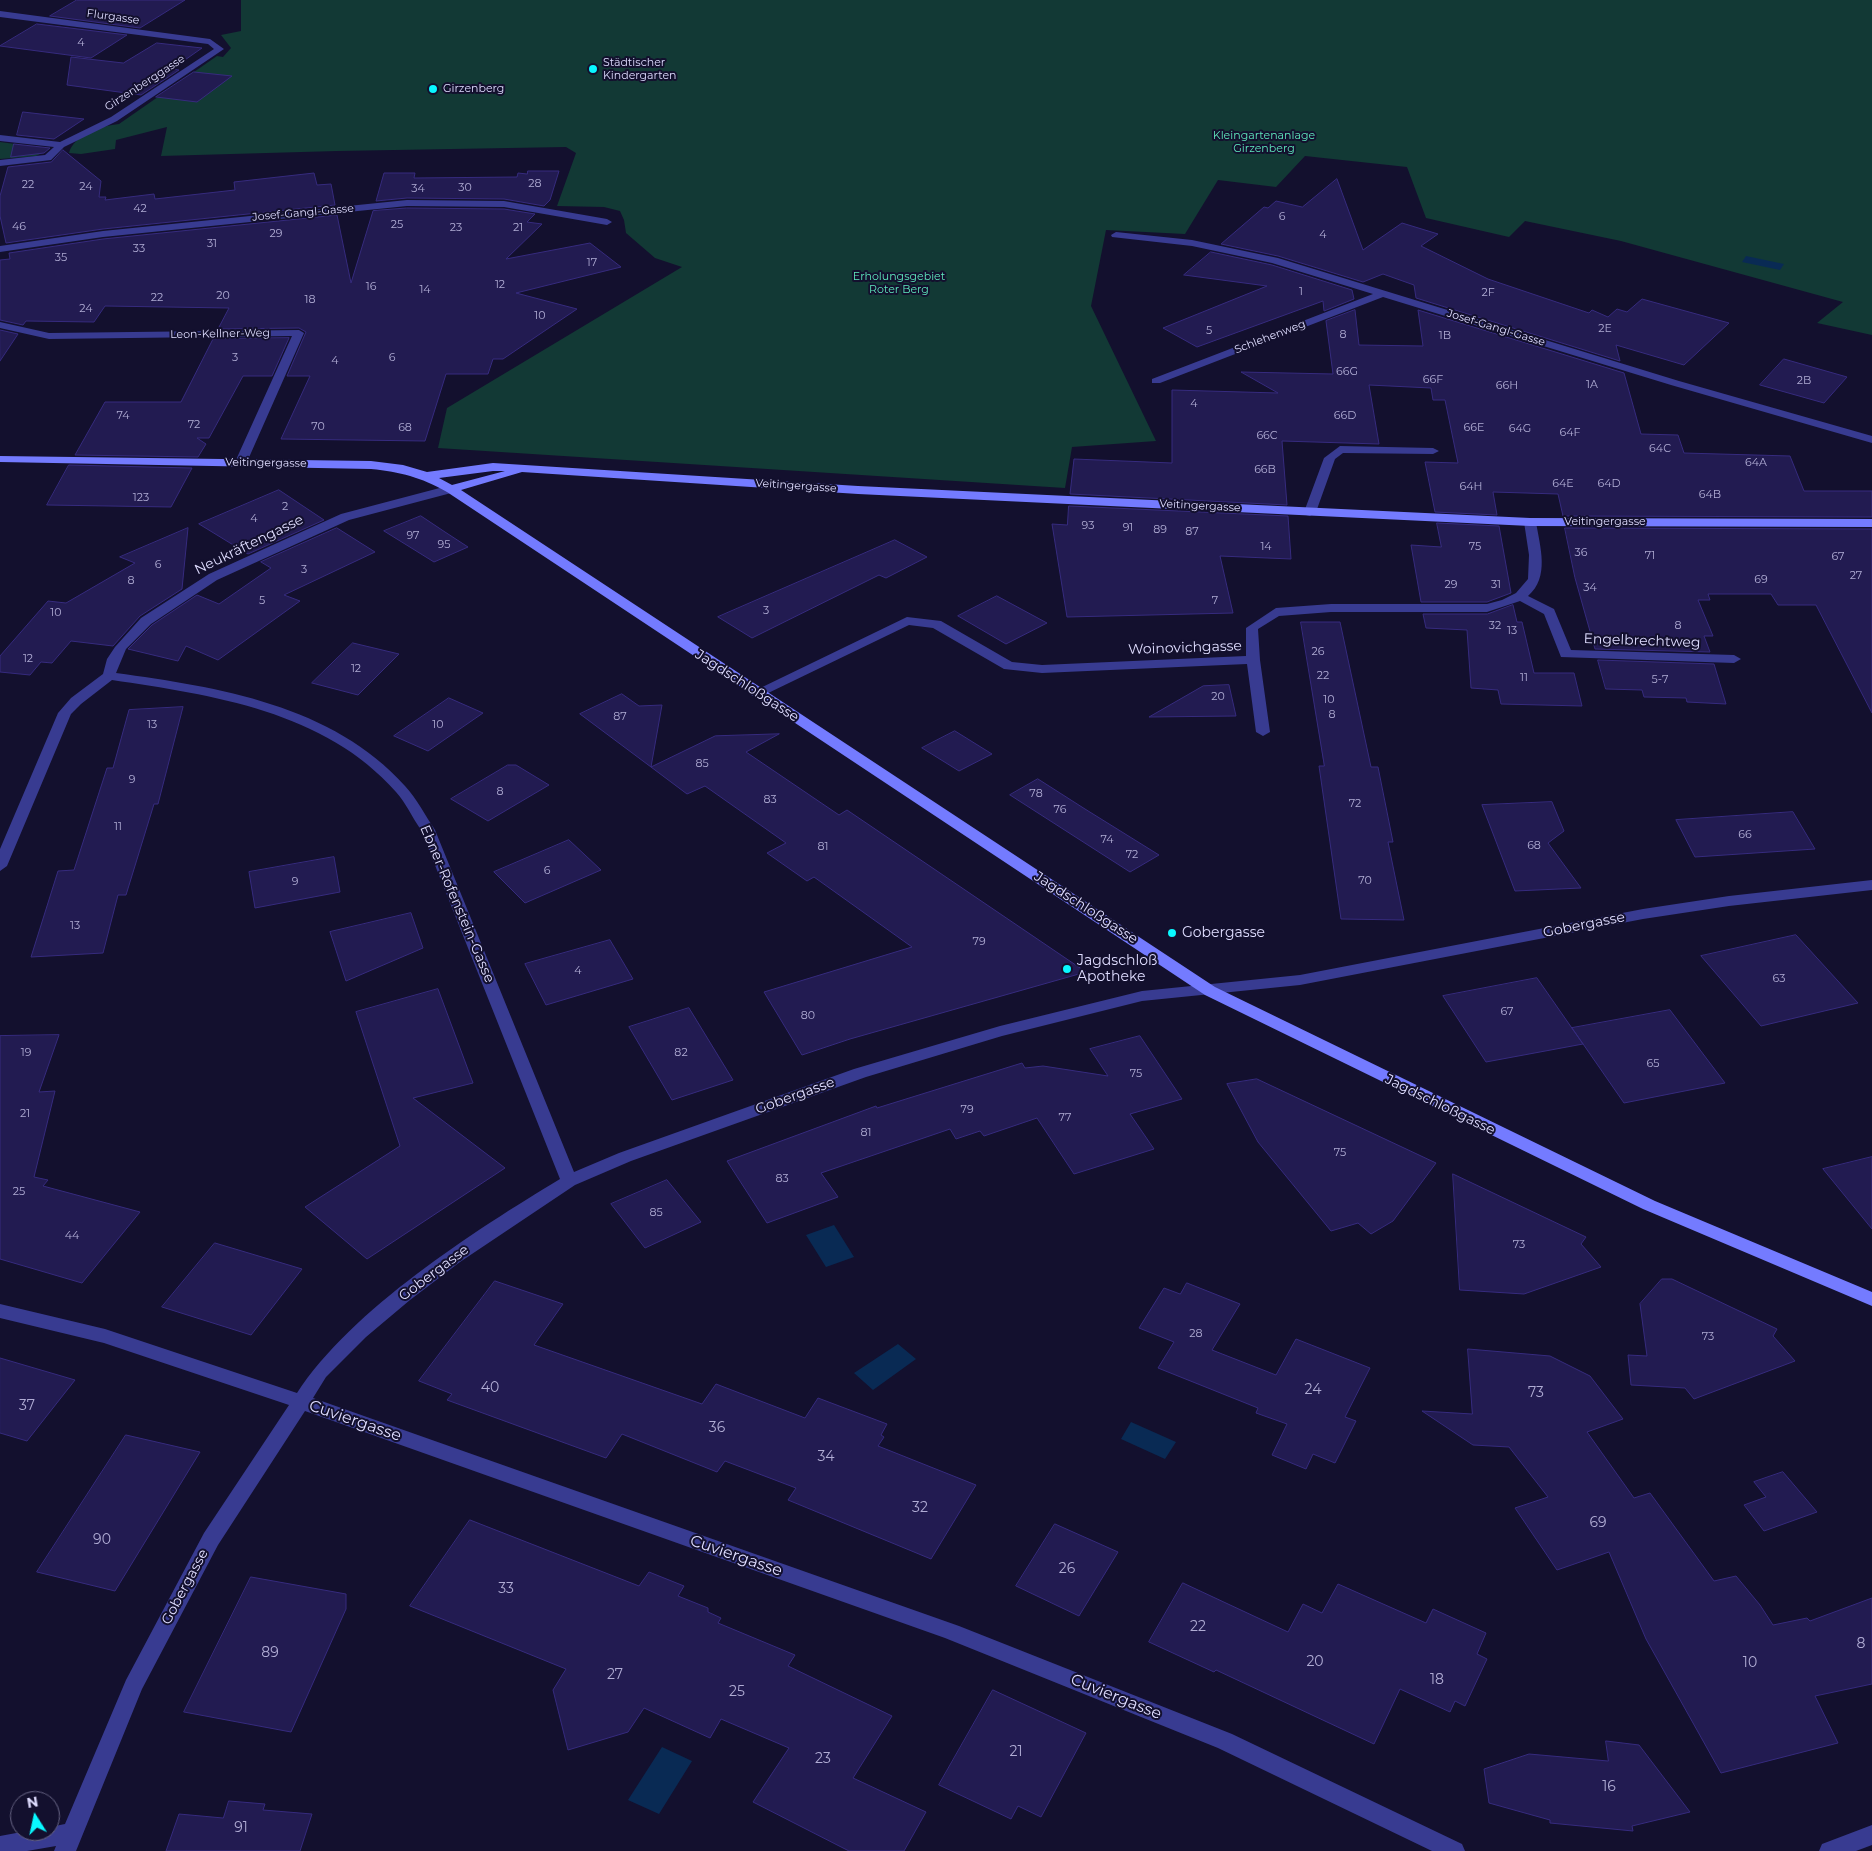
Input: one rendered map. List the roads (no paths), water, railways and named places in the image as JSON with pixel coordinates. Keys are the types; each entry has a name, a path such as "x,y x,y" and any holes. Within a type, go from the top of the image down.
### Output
{"street":[{"name":"Flurgasse","path":"0,14 210,42 220,49"},
{"name":"Girzenberggasse","path":"0,163 48,158 61,145 114,119 220,49"},
{"path":"0,138 61,145"},
{"name":"Josef-Gangl-Gasse","path":"0,249 103,234 406,203 504,204 607,222"},
{"name":"Josef-Gangl-Gasse","path":"1116,235 1192,244 1274,260 1675,383 1872,440"},
{"name":"Schlehenweg","path":"1156,382 1384,294"},
{"name":"Leon-Kellner-Weg","path":"0,325 50,336 299,333 241,462"},
{"path":"1310,512 1330,458 1340,449 1433,451"},
{"name":"Veitingergasse","path":"0,459 371,464 403,469 426,476 493,467 858,490 1530,522 1872,523"},
{"name":"Veitingergasse","path":"451,489 530,469"},
{"name":"Jagdschloßgasse","path":"426,476 451,489 1210,991 1389,1080 1649,1205 1872,1299"},
{"name":"Neukräftengasse","path":"109,676 114,658 121,647 141,626 168,605 213,577 346,517 451,489"},
{"path":"1521,597 1533,585 1538,571 1530,522"},
{"name":"Woinovichgasse","path":"757,693 907,621 936,624 1009,666 1042,669 1253,660 1252,628 1276,612 1331,608 1487,608 1506,604 1521,597"},
{"name":"Engelbrechtweg","path":"1521,597 1549,612 1566,654 1734,659"},
{"path":"1253,660 1263,732"},
{"path":"0,866 66,713 76,701 109,676"},
{"name":"Ebner-Rofenstein-Gasse","path":"109,676 197,689 272,708 324,731 361,755 398,786 428,830 569,1181"},
{"name":"Gobergasse","path":"68,1842 137,1677 211,1539 299,1401 326,1366 360,1332 404,1295 493,1230 569,1181 625,1157 860,1072 1000,1031 1142,996 1210,991 1300,980 1643,914 1872,885"},
{"name":"Cuviergasse","path":"0,1311 106,1336 299,1401 952,1632 1225,1741 1454,1851"},
{"path":"1830,1851 1872,1835"},
{"path":"0,1846 68,1842"}],"water":[{"path":"1746,256 1784,264 1780,270 1742,262"},
{"path":"834,1225 854,1257 826,1267 806,1235"},
{"path":"898,1344 916,1359 873,1390 854,1373"},
{"path":"1131,1422 1176,1442 1165,1459 1121,1439"},
{"path":"662,1747 692,1761 659,1814 628,1800"}],"place":[{"name":"Städtischer Kindergarten","path":"593,69"},
{"name":"Girzenberg","path":"433,89"},
{"name":"Gobergasse","path":"1172,933"},
{"name":"Jagdschloß Apotheke","path":"1067,969"}],"park label":[{"name":"Kleingartenanlage Girzenberg","path":"1264,142"},
{"name":"Erholungsgebiet Roter Berg","path":"899,283"}]}
